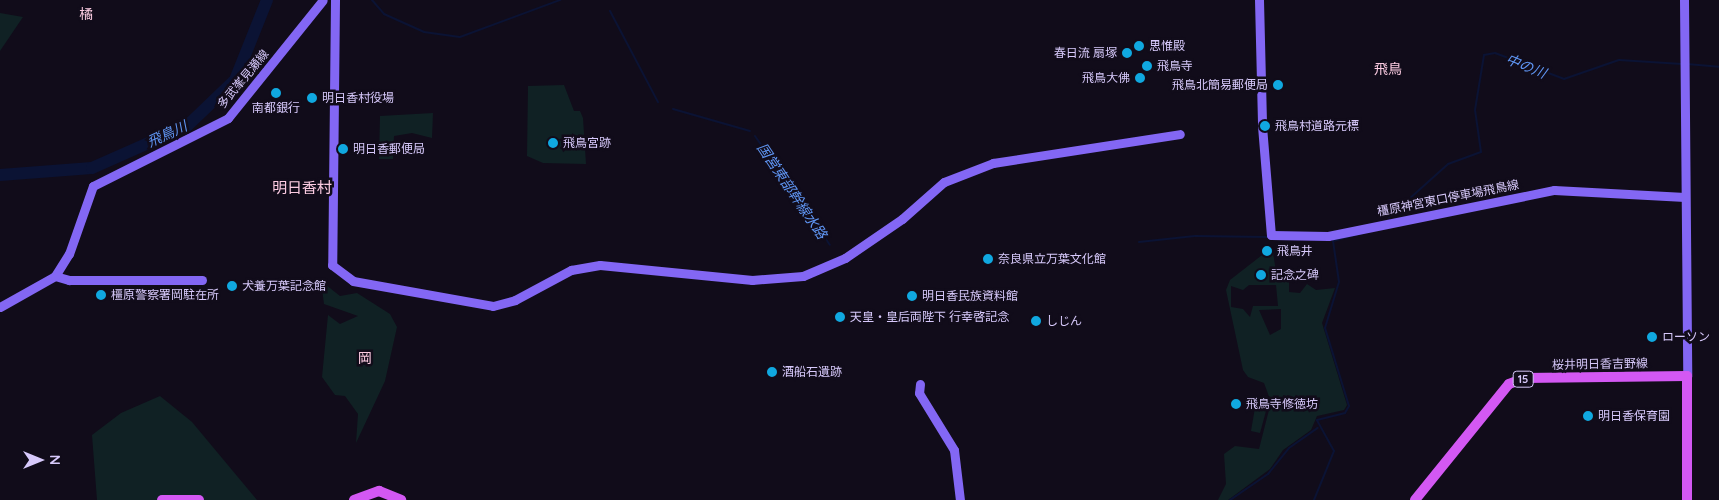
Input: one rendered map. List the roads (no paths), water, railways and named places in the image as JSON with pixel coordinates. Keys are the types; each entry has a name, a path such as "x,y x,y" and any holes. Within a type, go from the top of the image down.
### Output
{"main road":[{"name":"多武峯見瀬線","path":"0,307 55,276 69,254 93,186 228,118 323,0"},
{"path":"335,0 332,265 353,281 493,306 515,300 571,270 600,265 752,280 803,276 845,258 902,219 944,182 993,163 1180,134"},
{"name":"橿原神宮東口停車場飛鳥線","path":"1259,0 1262,126 1271,235 1328,236 1554,190 1685,197"},
{"path":"1684,0 1688,500"},
{"path":"55,276 69,280 202,280"},
{"name":"桜井明日香吉野線","path":"1415,500 1509,384 1525,378 1687,376"},
{"path":"920,384 919,393 954,450 960,500"},
{"path":"354,500 379,491 401,500"},
{"path":"162,500 198,500"}],"waterway":[{"name":"飛鳥川","path":"0,175 92,168 187,126 235,80 267,0"},
{"name":"国営東部幹線水路","path":"372,0 384,14 424,32 460,37 560,0"},
{"name":"国営東部幹線水路","path":"610,11 658,102"},
{"name":"中の川","path":"1389,217 1448,164 1481,152 1475,110 1484,55 1495,53 1564,79 1619,60 1682,64"},
{"name":"中の川","path":"1687,64 1719,67"},
{"name":"国営東部幹線水路","path":"673,109 750,131"},
{"name":"国営東部幹線水路","path":"755,136 830,245"},
{"name":"中の川","path":"1314,500 1334,451 1317,420 1345,413 1349,406 1325,328 1339,282 1333,241 1374,230"},
{"path":"1139,242 1195,236 1267,237"},
{"path":"1230,500 1268,474 1289,448 1318,428"}],"place":[{"name":"思惟殿","path":"1139,46"},
{"name":"春日流 扇塚","path":"1127,53"},
{"name":"飛鳥寺","path":"1147,66"},
{"name":"飛鳥大佛","path":"1140,78"},
{"name":"飛鳥北簡易郵便局","path":"1278,85"},
{"name":"南都銀行","path":"276,93"},
{"name":"明日香村役場","path":"312,98"},
{"name":"飛鳥村道路元標","path":"1265,126"},
{"name":"飛鳥宮跡","path":"553,143"},
{"name":"明日香郵便局","path":"343,149"},
{"name":"飛鳥井","path":"1267,251"},
{"name":"奈良県立万葉文化館","path":"988,259"},
{"name":"記念之碑","path":"1261,275"},
{"name":"犬養万葉記念館","path":"232,286"},
{"name":"橿原警察署岡駐在所","path":"101,295"},
{"name":"明日香民族資料館","path":"912,296"},
{"name":"天皇・皇后両陛下 行幸啓記念","path":"840,317"},
{"name":"しじん","path":"1036,321"},
{"name":"ローソン","path":"1652,337"},
{"name":"酒船石遺跡","path":"772,372"},
{"name":"飛鳥寺修徳坊","path":"1236,404"},
{"name":"明日香保育園","path":"1588,416"}],"district":[{"name":"橘","path":"86,14"},
{"name":"飛鳥","path":"1388,69"},
{"name":"明日香村","path":"302,188"},
{"name":"岡","path":"365,358"}]}
